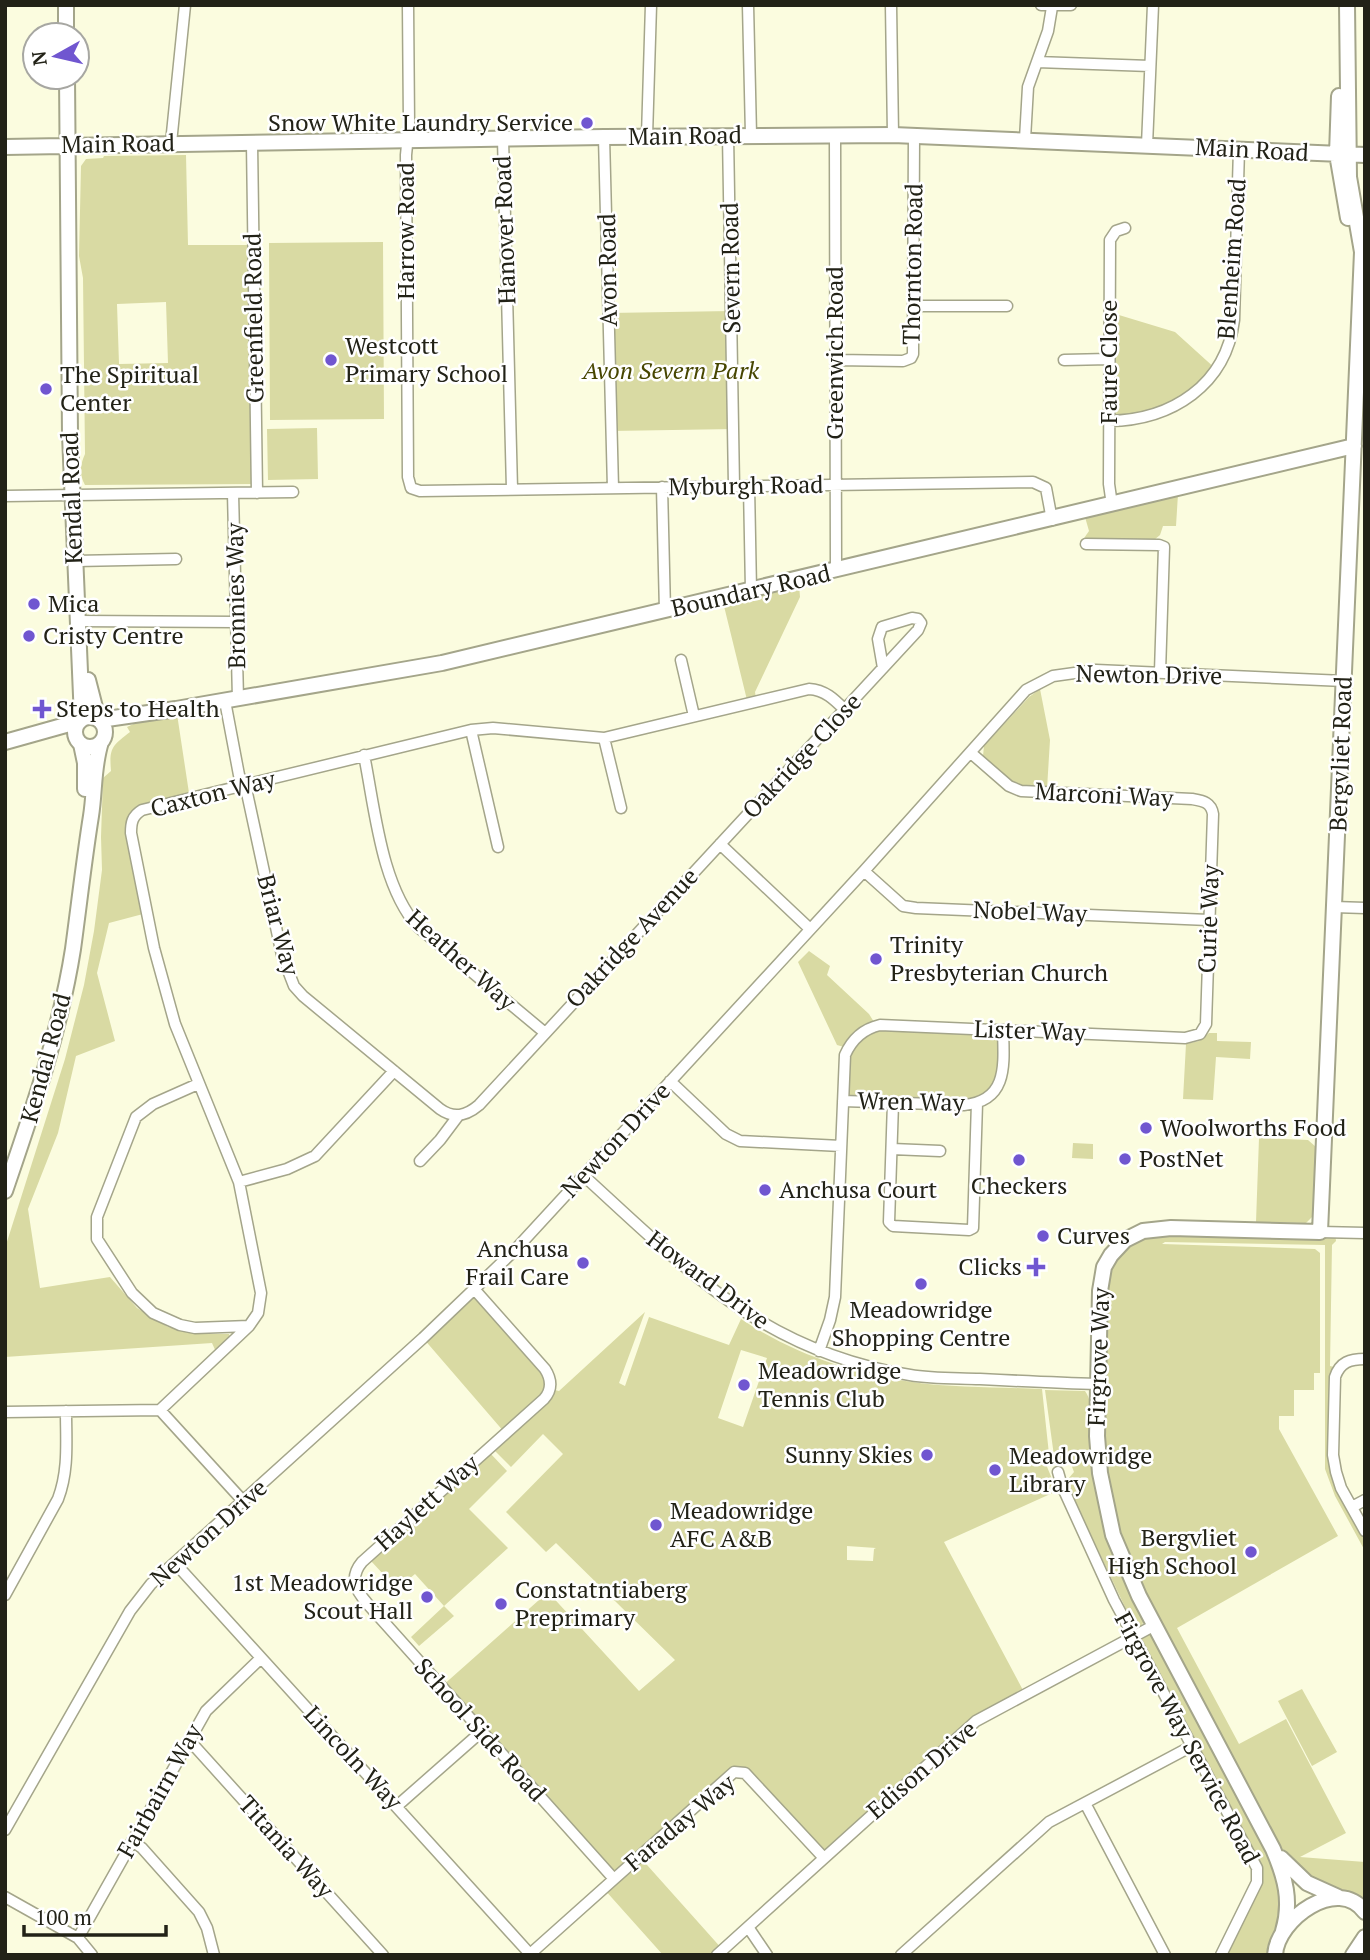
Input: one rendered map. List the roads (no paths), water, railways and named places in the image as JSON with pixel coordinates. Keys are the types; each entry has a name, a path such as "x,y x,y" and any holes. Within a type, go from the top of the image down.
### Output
{"street":[{"path":"171,144 185,5"},
{"name":"Harrow Road","path":"408,5 407,409 408,477 411,488"},
{"path":"647,136 651,5"},
{"path":"748,5 751,135"},
{"path":"891,5 893,135"},
{"path":"1026,139 1028,87 1048,31 1046,6 1071,5"},
{"path":"1147,145 1153,5"},
{"name":"Bergvliet Road","path":"1320,1232 1359,276 1342,195 1340,79 1347,5"},
{"path":"1037,62 1150,66"},
{"name":"Kendal Road","path":"67,91 71,495 81,720"},
{"name":"Severn Road","path":"728,135 734,486"},
{"name":"Greenwich Road","path":"835,135 836,571"},
{"name":"Main Road","path":"5,147 647,136 914,135 1365,155"},
{"name":"Thornton Road","path":"836,360 902,361 911,358 914,348 914,135"},
{"name":"Avon Road","path":"604,137 613,488"},
{"name":"Hanover Road","path":"503,139 512,489"},
{"name":"Greenfield Road","path":"252,143 257,493"},
{"name":"Blenheim Road","path":"1109,421 1142,418 1175,405 1207,381 1224,358 1234,320 1239,149"},
{"name":"Faure Close","path":"1112,505 1109,484 1110,240 1111,235 1125,228"},
{"path":"914,306 1007,306"},
{"path":"1063,360 1110,359"},
{"name":"Boundary Road","path":"99,719 143,715 401,672 1052,520 1354,446"},
{"name":"Myburgh Road","path":"411,488 420,491 1039,482 1048,492 1052,520"},
{"path":"749,486 751,590"},
{"path":"662,487 665,611"},
{"path":"5,496 293,492"},
{"name":"Bronnies Way","path":"231,700 236,622 233,493"},
{"path":"1086,544 1164,547 1160,673"},
{"path":"75,561 176,559"},
{"name":"Oakridge Close","path":"720,844 845,710 918,630 921,624 918,619 912,618 882,627 877,639 883,668"},
{"path":"78,621 236,622"},
{"name":"Kendal Road","path":"79,641 99,719"},
{"path":"681,660 694,716"},
{"name":"Newton Drive","path":"6,1827 130,1611 151,1584 475,1290 864,871 1026,690 1040,681 1075,672 1344,681"},
{"name":"Caxton Way","path":"160,1410 249,1326 257,1313 261,1293 239,1182 175,1024 154,948 131,826 136,814 142,810 471,730 493,727 604,738 808,689 827,694 845,710"},
{"name":"Briar Way","path":"231,700 239,775 282,955 294,986 444,1112 458,1115"},
{"name":"Boundary Road","path":"102,740 123,724 143,715"},
{"path":"5,742 88,716 99,719 105,730 102,740 93,747 61,734 40,733"},
{"path":"80,743 75,733 81,720"},
{"path":"471,730 498,847"},
{"path":"604,738 621,808"},
{"name":"Kendal Road","path":"5,1191 60,1012 72,951 96,758 102,740"},
{"name":"Kendal Road","path":"80,743 85,763 83,815 86,839"},
{"name":"Marconi Way","path":"971,753 1009,786 1021,791 1192,799 1208,803"},
{"name":"Heather Way","path":"364,755 386,862 402,907 418,927 544,1032"},
{"name":"Curie Way","path":"1200,1034 1207,1020 1213,814 1208,803"},
{"path":"720,844 809,928"},
{"name":"Oakridge Avenue","path":"458,1115 479,1105 720,844"},
{"name":"Nobel Way","path":"864,871 903,906 916,908 1209,919"},
{"path":"1334,907 1365,908"},
{"name":"Lister Way","path":"860,1034 880,1025 1185,1038 1200,1034"},
{"name":"Wren Way","path":"843,1101 964,1105 977,1103 996,1091 1001,1079 1003,1030"},
{"name":"Wren Way","path":"819,1350 835,1297 845,1055 860,1034"},
{"path":"239,1182 287,1169 315,1157 394,1071"},
{"path":"670,1082 733,1139 841,1146"},
{"path":"198,1084 153,1104 135,1117 97,1217 97,1239 132,1293 153,1313 180,1325 195,1328 249,1326"},
{"path":"893,1103 888,1218 890,1225 971,1230 977,1103"},
{"path":"420,1161 458,1115"},
{"path":"892,1149 940,1151"},
{"name":"Howard Drive","path":"584,1175 677,1262 730,1303 778,1333 843,1360 912,1375 1097,1384"},
{"name":"Firgrove Way","path":"1278,1942 1288,1896 1284,1874 1125,1568 1104,1502 1097,1436 1102,1274 1111,1255 1130,1236 1150,1229 1320,1232"},
{"path":"1320,1232 1365,1233"},
{"name":"Haylett Way","path":"355,1577 362,1562 548,1395 550,1377 475,1290"},
{"path":"1365,1359 1346,1361 1338,1368 1335,1377 1333,1455 1341,1488 1365,1531"},
{"path":"5,1412 160,1410 243,1501"},
{"path":"5,1595 63,1486 66,1471 66,1411"},
{"name":"Firgrove Way Service Road","path":"1058,1472 1062,1486 1133,1637 1257,1868 1257,1882 1221,1955"},
{"path":"1352,1507 1365,1500"},
{"name":"Lincoln Way","path":"175,1563 530,1954"},
{"name":"School Side Road","path":"355,1577 357,1592 614,1879"},
{"name":"Edison Drive","path":"718,1955 976,1721 1155,1625"},
{"name":"Fairbairn Way","path":"78,1938 206,1711 261,1658"},
{"path":"397,1806 481,1732"},
{"name":"Titania Way","path":"189,1740 383,1955"},
{"path":"901,1955 1049,1822 1192,1746"},
{"name":"Faraday Way","path":"530,1954 730,1774 745,1773 824,1858"},
{"path":"1085,1803 1165,1955"},
{"path":"132,1842 142,1848 200,1912 214,1955"},
{"name":"Firgrove Way","path":"1273,1849 1302,1880 1344,1898"},
{"path":"5,1897 78,1938 92,1955"},
{"path":"1344,1898 1360,1906 1365,1912"},
{"path":"1268,1955 1304,1911 1323,1901 1365,1898"},
{"path":"748,1927 767,1955"}],"place":[{"name":"Snow White Laundry Service","path":"587,123"},
{"name":"Westcott Primary School","path":"331,360"},
{"name":"The Spiritual Center","path":"46,389"},
{"name":"Mica","path":"34,604"},
{"name":"Cristy Centre","path":"29,636"},
{"name":"Steps to Health","path":"42,709"},
{"name":"Trinity Presbyterian Church","path":"876,959"},
{"name":"Woolworths Food","path":"1146,1128"},
{"name":"PostNet","path":"1125,1159"},
{"name":"Checkers","path":"1019,1160"},
{"name":"Anchusa Court","path":"765,1190"},
{"name":"Curves","path":"1043,1236"},
{"name":"Anchusa Frail Care","path":"583,1263"},
{"name":"Clicks","path":"1036,1267"},
{"name":"Meadowridge Shopping Centre","path":"921,1284"},
{"name":"Meadowridge Tennis Club","path":"744,1385"},
{"name":"Sunny Skies","path":"927,1455"},
{"name":"Meadowridge Library","path":"995,1470"},
{"name":"Meadowridge AFC A&B","path":"656,1525"},
{"name":"Bergvliet High School","path":"1251,1552"},
{"name":"1st Meadowridge Scout Hall","path":"427,1597"},
{"name":"Constatntiaberg Preprimary","path":"501,1604"}],"park label":[{"name":"Avon Severn Park","path":"671,371"}]}
